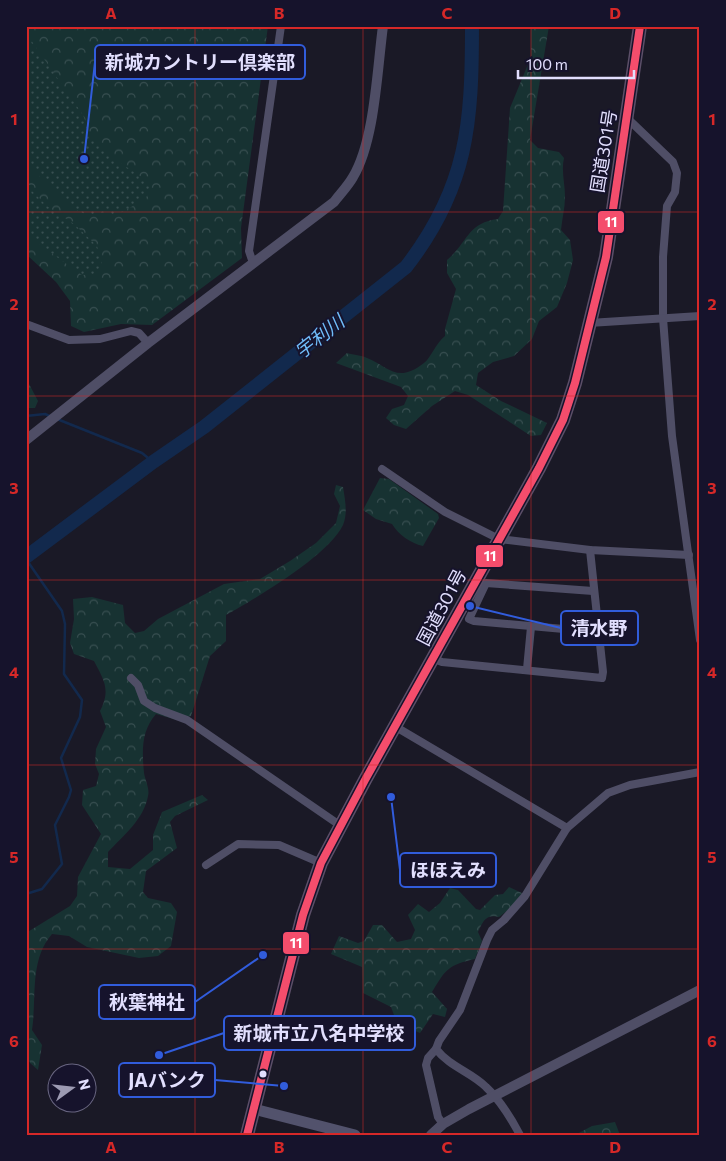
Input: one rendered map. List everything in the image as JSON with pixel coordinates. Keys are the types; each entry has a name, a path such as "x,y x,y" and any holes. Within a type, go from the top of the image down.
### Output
{"highway":[{"name":"国道301号","path":"247,1135 303,915 321,863 539,468 563,420 575,382 606,257 640,26"}],"main road":[{"path":"254,1110 355,1135"}],"street":[{"path":"253,263 248,251 281,26"},
{"path":"26,440 148,343 334,202 353,177 364,152 383,26"},
{"path":"627,118 674,162 677,173 675,192 667,206 663,258 663,318 668,404 700,640"},
{"path":"589,323 700,316"},
{"path":"26,324 69,340 100,339 131,331 139,333 148,343"},
{"path":"382,469 445,512 499,539 590,550 689,555"},
{"path":"434,659 442,662 602,678 603,672 590,550"},
{"path":"593,592 486,583 469,619 531,627 598,632"},
{"path":"527,669 531,627"},
{"path":"131,678 138,685 144,701 155,708 187,720 341,826"},
{"path":"396,726 567,828"},
{"path":"443,1124 438,1117 426,1065 428,1058 436,1049 438,1041 460,1010 492,930 525,896 567,828 615,789 700,772"},
{"path":"206,865 238,844 279,845 321,863"},
{"path":"431,1135 443,1124 494,1095 700,990"},
{"path":"436,1049 454,1066 486,1086 520,1135"}],"green space":[{"path":"26,26 152,172 153,203 92,282 26,244"},
{"path":"26,26 268,26 241,228 242,258 152,325 121,324 84,332 71,326 70,301 56,282 26,254 26,235 82,275 95,274 102,264 97,246 74,224 47,206 26,185 26,160 41,178 73,208 87,215 106,212 115,215 146,198 150,190 149,182 107,154 92,139 83,115 26,33"},
{"path":"531,26 549,26 530,140 538,148 559,152 564,158 565,201 561,230 570,240 573,260 567,283 557,307 539,321 532,339 514,356 493,362 478,373 476,385 501,401 547,423 541,435 531,436 468,395 455,391 432,406 406,429 394,425 386,418 392,409 404,405 408,396 401,387 336,363 347,353 365,357 394,372 407,372 427,361 438,343 445,336 445,329 456,289 447,273 447,260 474,229 480,224 498,219 503,211 510,108 531,57"},
{"path":"26,371 28,382 38,401 35,408 26,408"},
{"path":"380,478 389,479 438,514 439,518 423,546 405,538 392,524 376,519 363,510"},
{"path":"336,485 343,487 346,511 343,525 335,537 307,563 226,615 226,641 210,656 191,716 177,720 156,714 145,734 143,757 148,790 146,804 138,820 108,852 108,867 130,869 153,850 153,835 162,812 202,795 208,800 175,816 170,822 177,848 146,871 143,892 148,898 171,903 177,912 171,946 158,956 139,958 87,947 69,936 52,934 40,955 35,980 32,1030 42,1045 38,1070 30,1063 26,1049 26,933 70,906 77,896 78,877 101,834 82,805 83,790 96,786 99,774 95,764 96,749 106,727 100,711 106,691 94,661 74,654 70,643 74,619 73,599 92,597 123,605 125,623 135,633 144,631 158,619 224,584 260,579 316,543 336,523 340,506 334,494"},
{"path":"509,887 522,893 512,907 499,917 494,916 483,922 478,932 482,941 475,959 453,966 441,978 432,992 447,1009 445,1017 433,1014 420,1033 397,1023 391,1007 363,993 362,967 331,954 339,936 358,943 364,941 373,925 382,925 397,942 411,939 415,930 408,915 418,904 429,912 440,903 450,888 458,890 476,909 480,910 495,895 503,894"},
{"path":"615,1122 620,1135 575,1135 592,1126"}],"waterway":[{"name":"宇利川","path":"26,557 153,462 204,427 406,267 427,238 442,209 454,181 462,153 470,93 472,26"},
{"path":"26,416 45,414 52,417"},
{"path":"57,419 142,453 153,462"},
{"path":"26,559 62,611 65,624 64,674 82,700 80,717 61,758 71,790 55,825 62,864 42,889 26,894"}],"transit line":[{"name":"11","path":"247,1135 303,915 321,863 365,780 539,468 563,420 575,383 606,257 640,26"}],"place":[{"name":"新城カントリー倶楽部","path":"84,159"},
{"name":"清水野","path":"470,606"},
{"name":"ほほえみ","path":"391,797"},
{"name":"秋葉神社","path":"263,955"},
{"name":"新城市立八名中学校","path":"159,1055"},
{"name":"JAバンク","path":"284,1086"}]}
